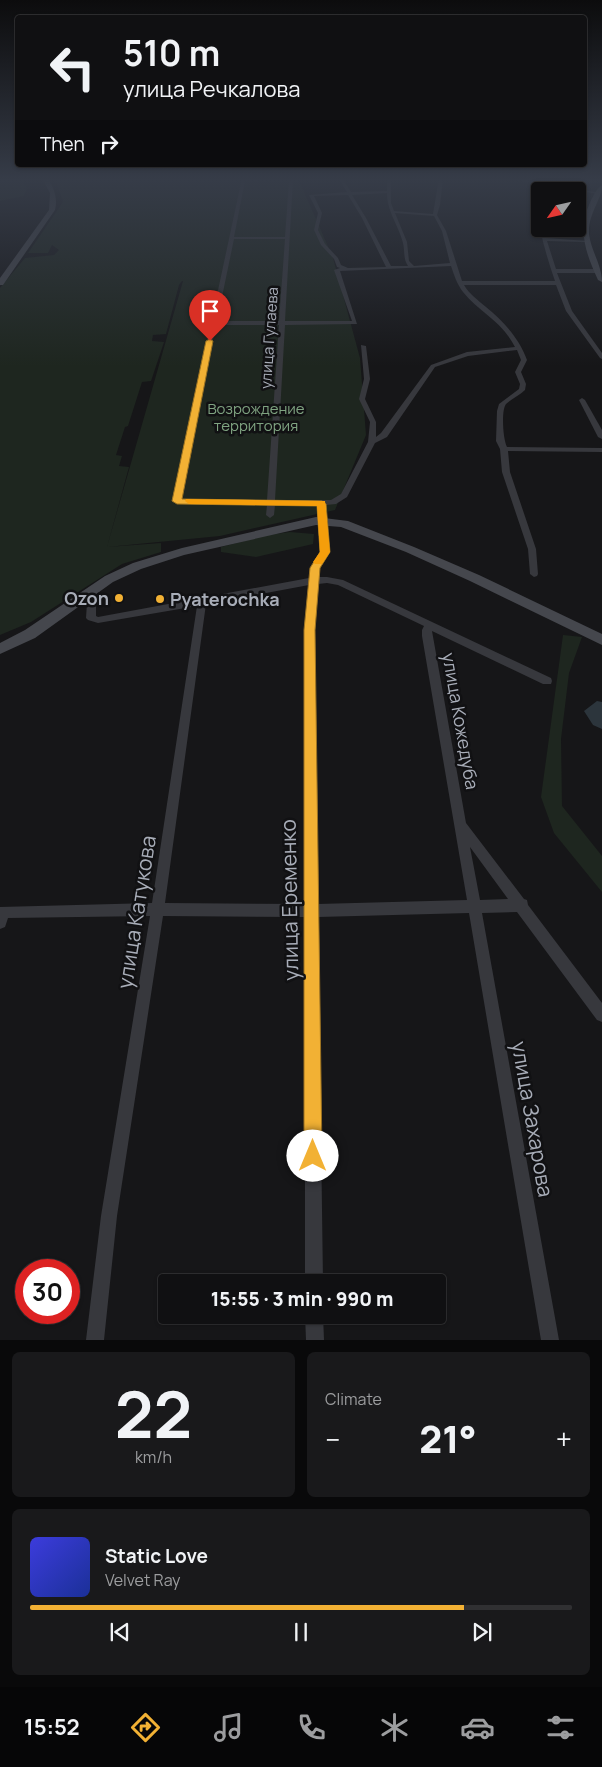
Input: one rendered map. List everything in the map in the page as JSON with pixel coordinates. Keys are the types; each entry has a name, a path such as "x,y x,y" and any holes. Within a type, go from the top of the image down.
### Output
{"main road":[{"path":"0,283 30,241"},
{"path":"586,241 602,280"},
{"path":"0,649 30,634 91,590 121,572 166,557 285,527 322,522 344,524 441,563 499,589 602,640"}],"street":[{"path":"230,241 177,501 322,504 333,502 344,495 372,442 373,422 362,399 367,379 363,346"},
{"name":"улица Гулаева","path":"270,515 288,241"},
{"path":"322,241 339,266 346,270"},
{"path":"375,241 389,268"},
{"path":"404,241 407,261 412,267"},
{"path":"447,241 453,264 465,291 504,325 519,348 524,360 518,372 524,388 502,404 500,411 500,442 504,448 506,472 532,549 534,574"},
{"path":"545,241 569,311 602,357"},
{"path":"576,241 586,241"},
{"path":"213,323 355,323 337,270 445,266 453,264"},
{"path":"555,272 597,271"},
{"path":"462,283 559,283"},
{"path":"372,442 384,435 433,366 467,354 519,348"},
{"path":"582,400 602,436"},
{"path":"504,448 602,450"},
{"name":"улица Еременко","path":"314,1274 309,630 312,581 315,568 325,552 322,504"},
{"name":"улица Кожедуба","path":"312,581 327,580 340,582 547,681"},
{"path":"91,590 91,618 98,620 312,581"},
{"name":"улица Катукова","path":"95,1340 109,1216 202,602"},
{"name":"улица Кожедуба","path":"431,625 427,630 427,636 474,906"},
{"name":"улица Кожедуба","path":"461,825 602,1015"},
{"path":"2,917 156,909 312,911 522,905"},
{"name":"улица Захарова","path":"474,906 550,1340"},
{"path":"314,1324 315,1340"}],"green space":[{"name":"Возрождение территория","path":"37,241 325,241 333,258 360,358 366,435 335,510 220,536 107,547 161,543 161,552 122,564 31,622 0,635 0,288 25,258 54,255 59,250 52,245 48,253 28,253","holes":["183,281 107,547 129,467 119,466 122,456 116,455 125,427 128,426 142,382 151,381 164,342 152,341 153,335 166,334 179,285"]},
{"path":"290,532 314,534 313,544 256,557 221,552 221,547 268,535"},
{"path":"563,635 582,637 569,673 561,739 562,806 602,856 602,892 554,833 541,797"}],"shaded area":[{"path":"597,701 602,702 602,729 593,725 584,711"}],"slow traffic":[{"path":"189,501 322,504 325,552 318,562"}],"place":[{"name":"Ozon","path":"119,598"},
{"name":"Pyaterochka","path":"160,599"}],"route":[{"path":"210,341 177,501 322,504 325,552 315,568 312,581 309,630 313,1156"}]}
